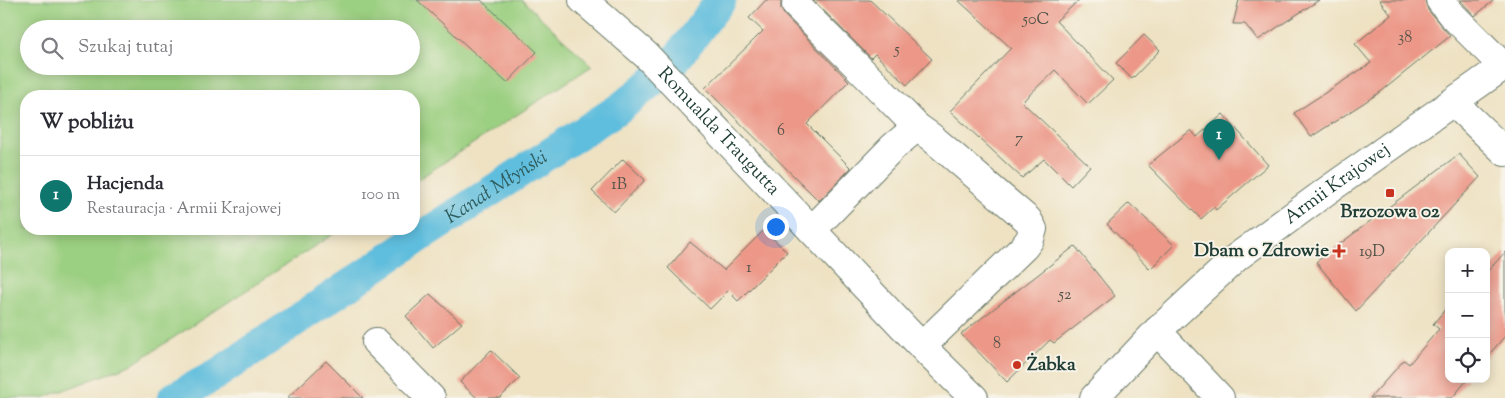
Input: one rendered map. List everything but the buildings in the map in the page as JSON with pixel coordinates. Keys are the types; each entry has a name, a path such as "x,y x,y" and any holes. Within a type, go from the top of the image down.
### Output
{"street":[{"name":"Romualda Traugutta","path":"583,0 646,55 922,346 974,398"},
{"path":"1440,0 1451,14 1504,66"},
{"path":"796,5 917,128 931,137 1028,220 1033,229 1030,239 1024,247 922,346"},
{"name":"Armii Krajowej","path":"1094,398 1157,331 1237,257 1328,190 1504,66"},
{"path":"1453,102 1505,152"},
{"path":"812,230 893,147 917,128"},
{"path":"1157,331 1220,398"},
{"path":"376,342 431,398"}],"green space":[{"path":"0,0 522,0 592,66 420,178 420,90 20,90 20,235 332,235 133,364 43,398 0,398"}],"waterway":[{"name":"Kanał Młyński","path":"173,398 214,376 402,249 621,107 670,67 721,0"}],"place":[{"name":"Hacjenda","path":"1219,160"},
{"name":"Brzozowa 02","path":"1390,193"},
{"name":"Dbam o Zdrowie","path":"1339,251"},
{"name":"Żabka","path":"1017,365"}]}
